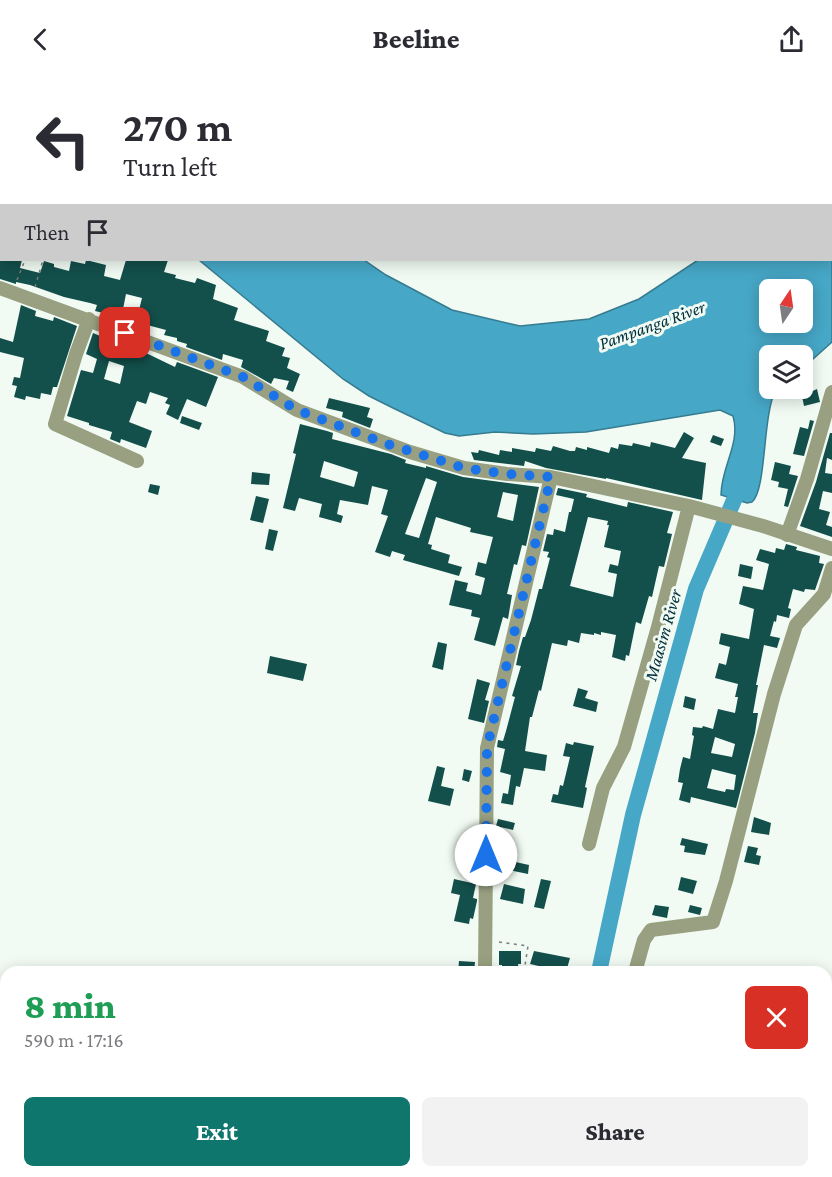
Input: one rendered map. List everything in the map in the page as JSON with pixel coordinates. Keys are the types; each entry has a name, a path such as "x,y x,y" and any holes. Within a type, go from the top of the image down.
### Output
{"street":[{"path":"7,290 243,377 297,410 387,444 464,468 551,477 694,507 763,526 832,549"},
{"path":"89,319 55,424 137,461"},
{"path":"787,535 807,479 832,392"},
{"path":"485,966 487,748 551,477"},
{"path":"589,843 603,788 624,747 694,507"},
{"path":"637,966 644,940 651,930 713,922 726,881 774,694 796,625 824,594 832,568"}],"path":[{"path":"7,290 24,261"},
{"path":"32,299 43,261"},
{"path":"486,940 528,946 525,966"}],"water":[{"name":"Pampanga River","path":"200,261 365,261 386,275 452,310 520,326 589,319 639,299 696,261 832,261 832,342 813,359 813,345 759,345 759,399 773,399 768,416 760,483 757,495 752,502 747,503 721,495 733,445 735,426 733,416 720,410 586,432 533,434 495,432 459,436 445,433 369,396 343,379"}],"building":[{"path":"0,261 22,261 20,268 40,273 44,261 54,264 54,267 69,271 71,261 85,264 86,261 90,261 106,265 104,276 120,280 126,261 168,261 164,272 176,275 175,278 195,283 197,278 216,285 213,299 238,308 234,320 269,331 266,341 285,348 282,356 290,358 287,368 300,374 293,392 286,389 289,381 274,378 271,384 241,367 243,360 223,354 222,360 186,347 187,344 177,341 177,338 164,335 166,330 136,322 142,298 126,294 123,309 113,307 111,315 95,311 97,305 30,285 0,279"},
{"path":"21,305 36,311 35,316 53,321 54,317 77,326 57,387 53,387 51,395 41,393 40,399 26,396 25,400 14,397 17,386 12,385 14,377 20,378 24,358 0,352 0,338 13,342"},
{"path":"93,333 104,339 146,351 175,367 177,362 218,377 206,407 187,399 178,420 166,414 170,405 165,403 168,398 150,392 146,404 137,401 129,422 152,431 146,448 121,439 120,443 110,439 112,432 67,416 81,370 93,373 97,359 86,354","holes":["109,361 124,366 120,384 104,379"]},
{"path":"817,389 820,402 804,406 803,399 813,399 813,391"},
{"path":"329,398 370,408 367,417 373,419 370,428 342,417 343,412 326,408"},
{"path":"182,416 202,423 199,430 180,423"},
{"path":"810,420 814,421 804,456 793,454 800,427 808,429"},
{"path":"300,424 333,433 332,439 391,454 406,460 405,463 426,468 426,466 463,477 539,487 526,546 522,545 517,565 514,564 507,594 512,595 508,619 503,617 495,646 474,640 480,618 471,616 472,610 449,605 455,580 468,583 466,591 481,595 485,578 475,575 478,562 486,564 493,537 470,532 471,528 436,517 428,544 432,545 431,549 450,555 448,563 462,567 459,576 403,560 405,555 392,551 390,557 375,552 388,516 381,514 388,490 372,486 368,505 340,500 337,514 343,516 341,523 319,517 322,504 299,498 295,511 283,508 296,454 293,453","holes":["324,461 358,472 354,487 320,477","426,478 437,482 419,538 405,534","503,492 518,495 513,521 497,517"]},
{"path":"684,432 694,438 682,458 706,463 702,500 606,478 546,468 525,461 524,466 474,460 471,452 478,453 479,450 499,455 500,450 512,452 512,448 535,452 536,448 551,451 553,446 570,451 575,451 576,447 587,450 587,447 609,453 611,447 618,449 619,444 632,446 633,443 650,447 651,442 675,448"},
{"path":"830,433 832,433 832,460 827,458 825,473 832,474 832,493 823,491 819,509 830,512 826,525 832,527 832,537 800,526"},
{"path":"713,435 724,439 721,446 710,442"},
{"path":"775,462 791,466 789,474 798,476 788,507 784,506 788,489 778,487 779,482 771,480"},
{"path":"252,472 270,474 269,485 251,484"},
{"path":"150,484 160,486 158,495 148,492"},
{"path":"558,488 587,494 586,497 627,507 628,502 673,512 667,533 672,534 664,567 659,566 652,597 649,596 641,624 636,622 629,656 626,655 625,661 612,657 616,635 601,632 601,635 581,633 579,643 568,640 567,646 552,643 541,691 539,690 532,717 530,717 525,751 547,755 545,771 524,768 520,787 516,786 513,805 501,803 503,793 508,794 511,775 500,772 505,749 497,747 498,740 503,741 515,697 512,696 521,666 516,665 519,651 531,620 539,589 542,589 550,558 547,557 549,552 543,551 547,534 553,535 554,529 565,532 569,512 571,512 574,499 556,495","holes":["588,517 608,521 604,547 621,551 618,566 610,564 608,572 617,574 613,597 570,586"]},
{"path":"256,496 269,499 263,523 250,520"},
{"path":"269,529 278,531 273,551 265,549"},
{"path":"786,544 797,547 796,550 820,556 819,563 824,564 815,590 805,589 804,592 793,589 788,608 791,609 789,618 777,615 770,636 780,638 777,648 764,645 753,713 758,713 755,733 736,808 691,797 690,803 679,800 683,783 678,782 680,769 683,757 690,759 694,736 692,735 693,727 702,728 703,726 713,729 718,709 735,713 738,684 715,678 719,663 726,665 730,647 719,644 721,633 749,639 754,609 739,604 743,586 763,590 769,564 756,560 760,549 775,553 776,548 784,550","holes":["715,737 735,744 732,757 711,753","712,769 736,775 734,790 726,789 725,792 707,788"]},
{"path":"740,564 753,567 751,579 738,576"},
{"path":"438,642 447,644 443,670 432,667"},
{"path":"270,656 307,664 303,681 267,673"},
{"path":"477,679 490,683 485,700 489,701 484,723 468,719"},
{"path":"578,688 588,691 585,698 598,702 596,712 573,706"},
{"path":"685,696 696,699 694,710 683,707"},
{"path":"574,742 594,746 583,808 551,802 553,794 558,795 560,785 563,786 570,757 563,756 566,743 573,745"},
{"path":"437,766 445,768 441,786 454,789 450,806 428,801"},
{"path":"464,769 472,771 469,782 462,780"},
{"path":"754,817 771,823 769,835 751,832"},
{"path":"498,819 515,823 513,830 496,826"},
{"path":"682,838 708,844 705,855 684,852 685,846 680,845"},
{"path":"748,846 758,848 756,855 761,856 759,865 744,862"},
{"path":"511,861 529,865 528,874 509,870"},
{"path":"681,877 697,881 693,894 678,890"},
{"path":"454,879 476,884 473,898 477,901 473,919 470,918 469,924 454,921 460,895 451,893"},
{"path":"541,879 551,881 544,909 534,907"},
{"path":"504,884 525,889 523,904 500,899"},
{"path":"655,905 669,907 667,918 652,915"},
{"path":"690,905 702,908 700,915 688,912"},
{"path":"499,951 521,951 521,964 518,966 499,965"},
{"path":"534,951 570,958 568,966 530,964"},
{"path":"459,961 475,962 475,966 459,966"}],"waterway":[{"name":"Maasim River","path":"600,966 633,815 696,589 743,479"}],"route":[{"path":"125,333 243,377 297,410 387,444 464,468 551,477 487,748 486,855"}]}
